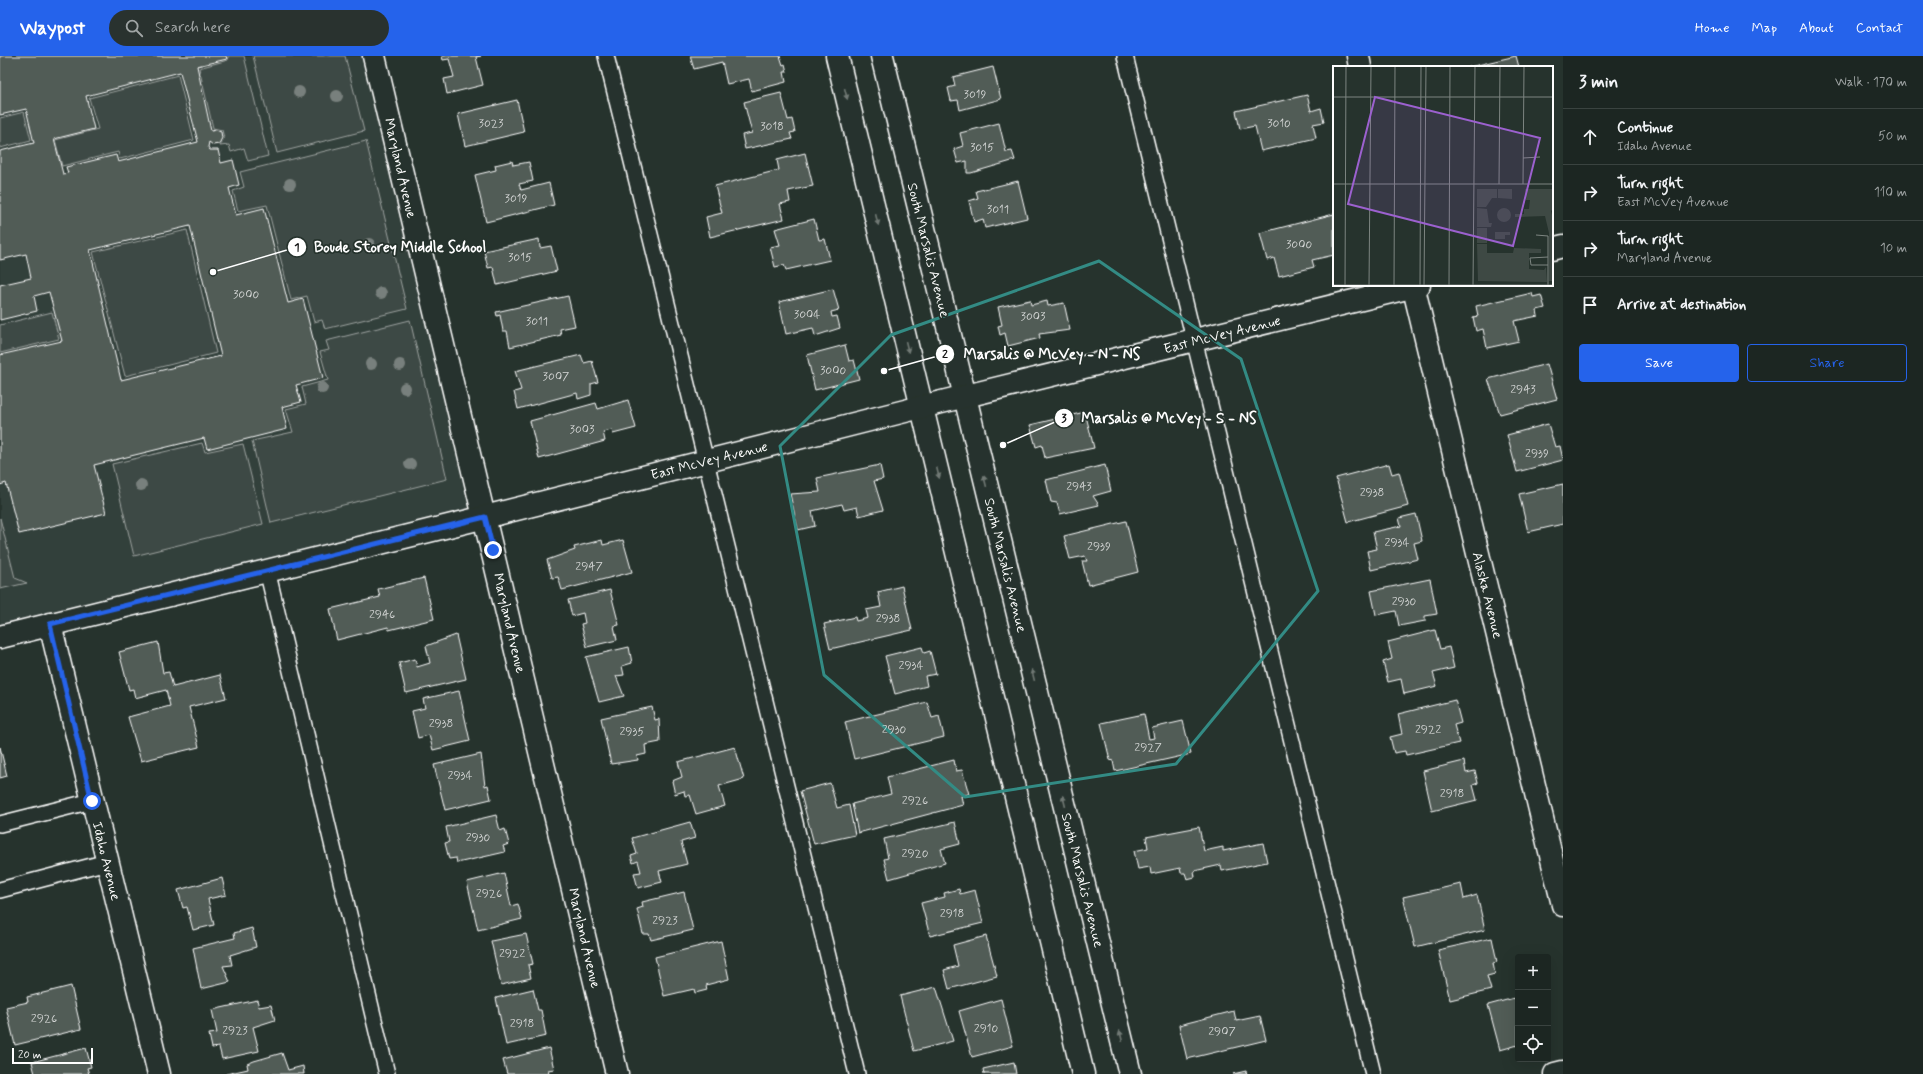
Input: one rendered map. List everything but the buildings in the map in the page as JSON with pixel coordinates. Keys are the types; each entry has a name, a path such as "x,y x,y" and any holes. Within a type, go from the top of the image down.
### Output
{"street":[{"name":"Maryland Avenue","path":"374,56 617,1074"},
{"path":"837,56 1083,1074"},
{"name":"South Marsalis Avenue","path":"882,56 1130,1074"},
{"path":"1358,56 1360,66"},
{"path":"1553,249 1563,246"},
{"name":"East McVey Avenue","path":"0,637 921,407 1415,286"},
{"name":"Alaska Avenue","path":"1415,286 1563,905"},
{"name":"Idaho Avenue","path":"50,624 159,1074"},
{"path":"1555,1074 1563,1072"}],"lane":[{"path":"606,56 857,1074"},
{"path":"1125,56 1373,1074"},
{"path":"267,570 387,1074"},
{"path":"0,824 92,801"},
{"path":"0,890 107,862"}],"highlighted area":[{"path":"1099,261 1241,359 1318,591 1176,764 965,797 824,675 780,446 891,335"}],"shaded area":[{"path":"0,56 374,56 485,517 0,639"},
{"path":"228,56 244,56 268,156 248,161 244,148 231,152 229,145 220,146 224,138 222,130 213,128 199,68 228,60"},
{"path":"253,56 345,56 364,131 277,153"},
{"path":"178,75 194,140 120,159 118,152 62,166 55,140 98,129 89,98"},
{"path":"24,112 31,140 0,148 0,118"},
{"path":"366,141 407,309 325,329 322,320 314,322 307,296 291,300 267,205 238,211 233,191 244,187 240,172"},
{"path":"187,230 216,353 125,376 93,252"},
{"path":"52,312 59,339 0,353 0,325"},
{"path":"410,320 447,479 271,523 252,441 293,432 286,409 306,404 302,387 328,380 320,352 329,350 326,341"},
{"path":"202,443 205,452 243,444 263,524 134,556 112,464"},
{"path":"0,518 15,578 27,583 0,589"}],"place":[{"name":"Boude Storey Middle School","path":"213,272"},
{"name":"Marsalis @ McVey - N - NS","path":"884,371"},
{"name":"Marsalis @ McVey - S - NS","path":"1003,445"}],"route":[{"path":"92,801 50,624 485,517 493,550"}]}
